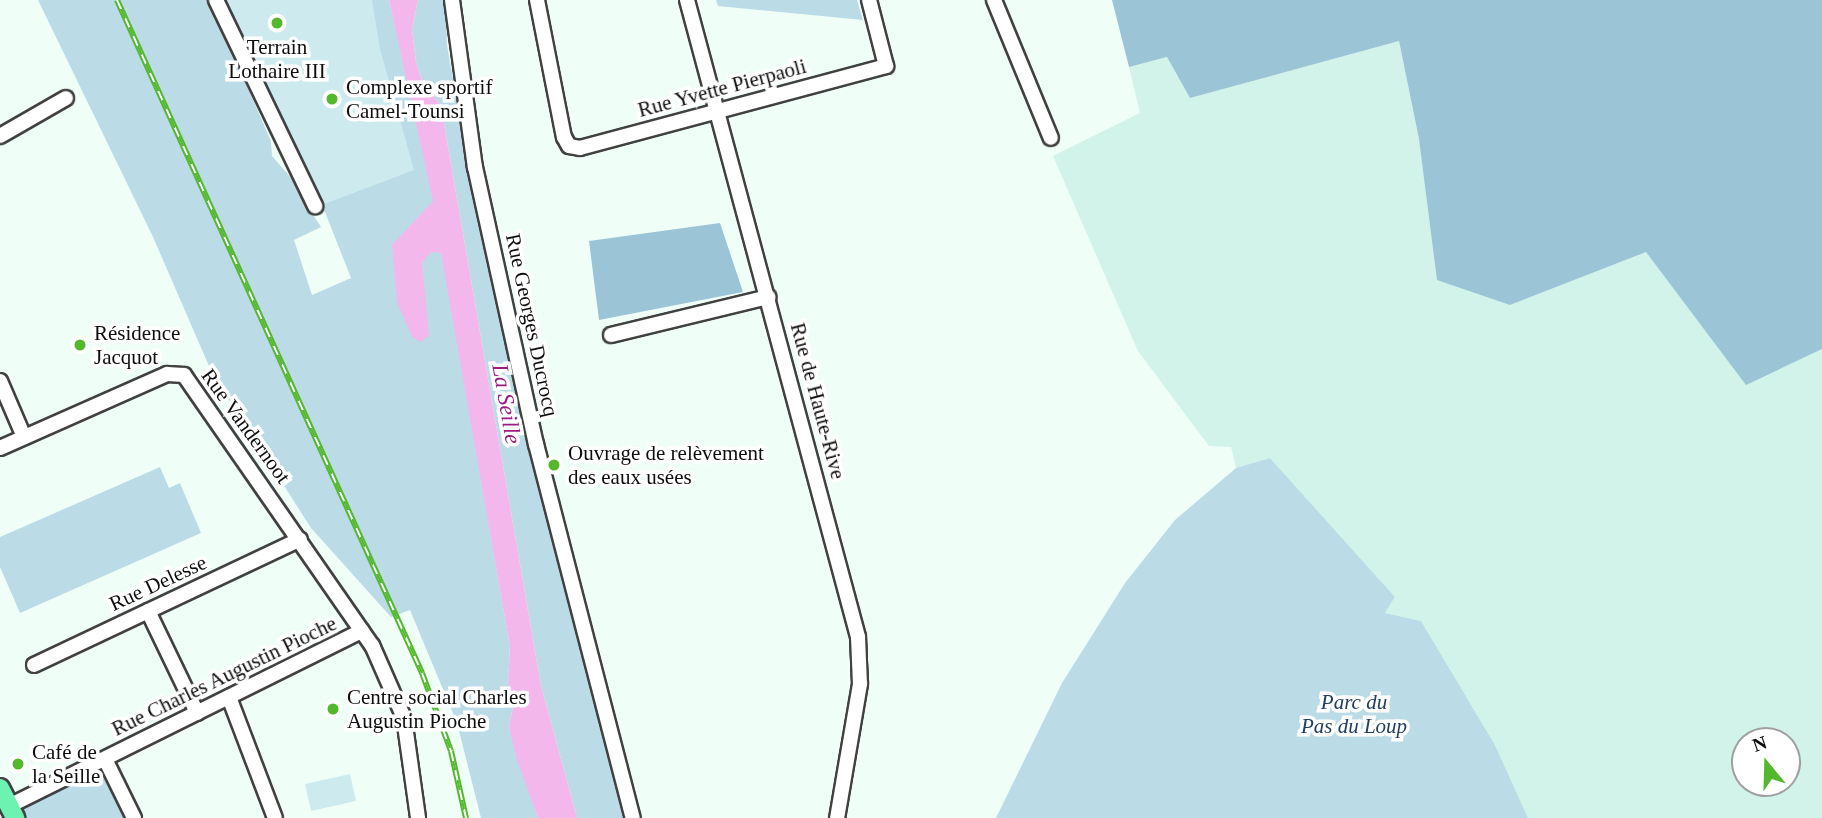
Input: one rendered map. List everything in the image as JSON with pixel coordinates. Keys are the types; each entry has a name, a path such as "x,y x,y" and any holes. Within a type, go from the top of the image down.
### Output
{"main road":[{"path":"0,788 12,812"}],"street":[{"path":"216,0 315,206"},
{"name":"Rue Georges Ducrocq","path":"452,0 475,167 536,444 633,818"},
{"name":"Rue Yvette Pierpaoli","path":"537,0 569,146 580,148 887,66 869,0"},
{"name":"Rue de Haute-Rive","path":"687,0 858,637 860,684 837,818"},
{"path":"995,0 1051,138"},
{"path":"0,136 66,98"},
{"path":"611,335 768,297"},
{"name":"Rue Vandernoot","path":"0,447 167,374 184,375 362,631 404,718 418,818"},
{"path":"0,381 24,437"},
{"name":"Rue Delesse","path":"34,665 300,539"},
{"path":"148,611 197,713"},
{"name":"Rue Charles Augustin Pioche","path":"12,812 105,759 362,631"},
{"path":"229,697 275,818"},
{"path":"105,759 134,818"}],"green space":[{"path":"38,0 209,0 271,141 272,156 314,204 308,207 321,227 294,240 312,295 351,278 325,212 315,206 347,0 389,0 427,164 510,647 508,683 514,701 509,727 538,818 481,818 457,723 410,610 391,617 311,528 212,373 153,237"},
{"path":"418,0 446,0 447,45 474,196 565,593 626,818 577,818 541,686 441,106 422,82 416,62 412,29"},
{"path":"716,0 857,0 863,20 718,6"},
{"path":"1399,41 1419,139 1510,305 1646,252 1746,384 1822,349 1822,818 1528,818 1495,745 1421,621 1385,613 1395,597 1270,458 1236,468 1231,447 1209,446 1138,351 1053,156 1140,113 1129,67 1167,57 1190,98"},
{"name":"Parc du Pas du Loup","path":"1270,458 1395,597 1385,613 1421,621 1495,745 1528,818 996,818 1062,683 1125,583 1175,520 1236,468"},
{"path":"160,467 169,488 180,483 201,533 20,613 0,567 0,537"},
{"path":"105,759 134,818 15,818 9,806"}],"shaded area":[{"name":"Complexe sportif Camel-Tounsi","path":"224,0 372,0 380,49 414,170 319,206"},
{"path":"389,0 418,0 412,29 416,62 422,82 441,106 541,686 577,818 538,818 517,760 509,727 514,701 508,683 510,647 441,253 431,252 422,263 429,336 420,342 412,337 397,302 392,245 433,201"},
{"path":"1112,0 1822,0 1822,349 1746,385 1646,252 1510,305 1437,280 1419,139 1399,41 1190,98 1167,57 1129,67"},
{"path":"720,223 743,292 599,320 589,241"},
{"path":"350,774 356,801 311,811 305,784"}],"railway":[{"path":"117,0 422,673 451,751 466,818"}],"place":[{"name":"Terrain Lothaire III","path":"277,23"},
{"name":"Complexe sportif Camel-Tounsi","path":"332,99"},
{"name":"Résidence Jacquot","path":"80,345"},
{"name":"Ouvrage de relèvement des eaux usées","path":"554,465"},
{"name":"Centre social Charles Augustin Pioche","path":"333,709"},
{"name":"Café de la Seille","path":"18,764"}],"water label":[{"name":"La Seille","path":"506,404"}]}
